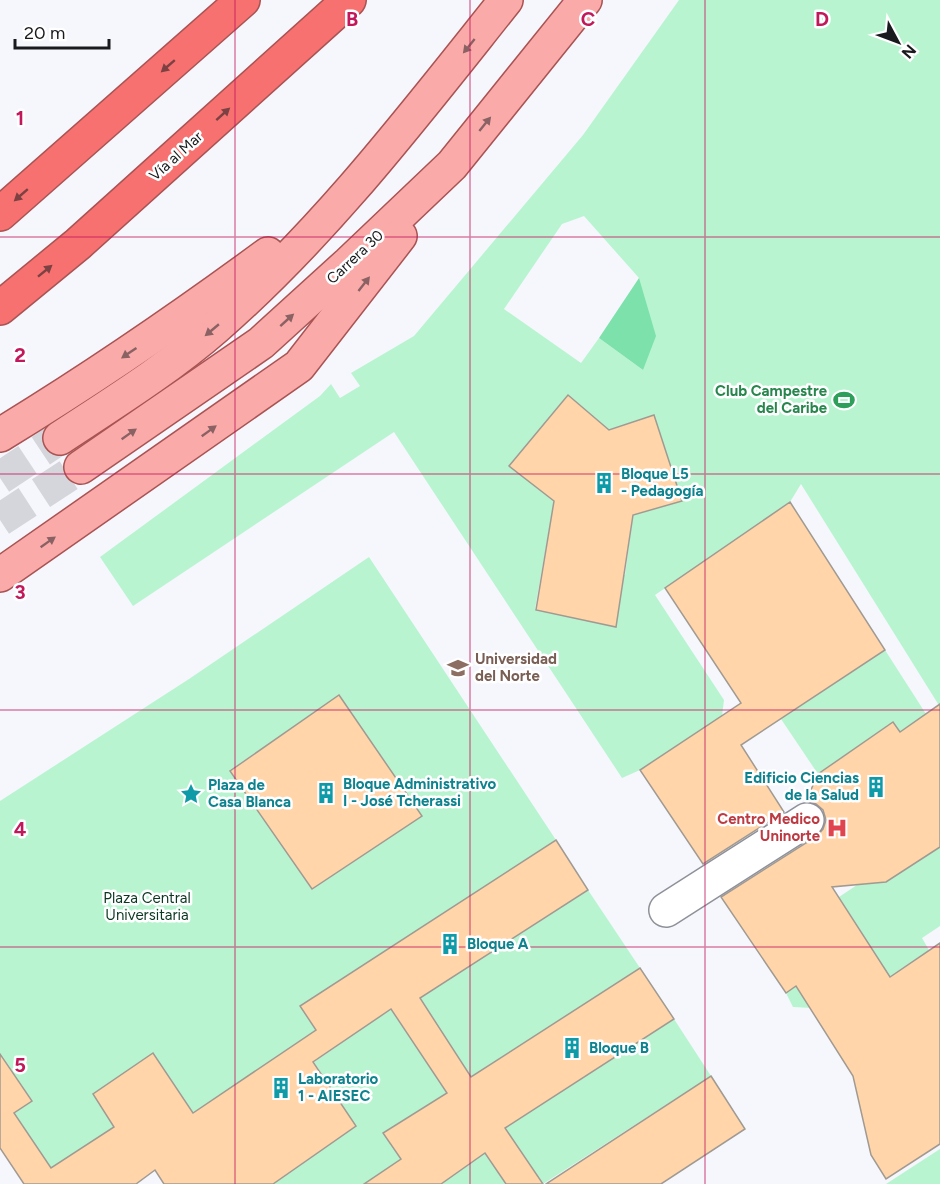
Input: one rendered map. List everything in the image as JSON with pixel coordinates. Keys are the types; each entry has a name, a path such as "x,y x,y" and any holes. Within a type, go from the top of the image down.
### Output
{"highway":[{"path":"0,213 243,0"},
{"name":"Vía al Mar","path":"0,308 78,244 349,0"}],"main road":[{"path":"60,438 162,370 216,327 303,245 401,130 506,0"},
{"name":"Carrera 30","path":"81,467 261,343 452,165 585,0"},
{"path":"0,435 66,395 185,316 260,260 401,130"},
{"path":"0,575 299,366 373,273 452,165"}],"lane":[{"path":"666,910 807,820"}],"green space":[{"path":"679,0 940,0 940,707 801,484 790,502 655,595 724,700 722,716 640,770 622,778 394,432 133,606 100,557 320,396 331,384 340,398 360,386 351,373 414,336 583,135","holes":["584,216 639,278 643,370 599,338 581,363 504,309 562,224","568,396 609,430 654,416 682,501 633,515 625,575 545,556 615,627 535,609 554,501 510,466"]},
{"path":"639,278 656,336 643,370 599,338"},
{"name":"Plaza Central Universitaria","path":"369,557 556,840 316,1030 193,1113 153,1053 114,1127 51,1168 0,1092 0,801 189,679","holes":["339,696 311,888 230,770"]},
{"path":"885,650 926,714 900,732 893,722 818,774 781,719"},
{"path":"940,847 940,926 922,938 929,950 823,1022 812,1008 793,1007 786,993 866,939 839,897 857,885 886,882"},
{"path":"588,890 640,968 471,1077 420,998"},
{"path":"391,1009 447,1093 383,1133 401,1159 364,1184 273,1184 355,1126 314,1062"},
{"path":"674,1019 711,1076 543,1184 505,1128"},
{"path":"940,1149 940,1184 886,1184"},
{"path":"485,1153 506,1184 441,1184"}],"building":[{"name":"Bloque L5 - Pedagogía","path":"568,395 609,430 654,415 682,501 633,515 616,627 536,610 554,501 509,466"},
{"path":"790,502 885,650 741,745 784,812 703,864 640,770 741,703 665,588"},
{"name":"Bloque Administrativo I - José Tcherassi","path":"339,695 422,816 312,889 230,771"},
{"path":"940,704 940,847 886,882 832,887 890,977 940,943 940,1144 886,1179 871,1155 853,1076 796,986 786,993 721,897 817,836 823,829 826,820 823,810 816,804 806,801 818,774 893,722 900,732"},
{"path":"556,840 588,890 420,998 471,1077 640,968 674,1019 505,1128 543,1184 506,1184 485,1153 441,1184 364,1184 401,1159 383,1133 447,1093 391,1009 313,1062 356,1126 273,1184 164,1184 155,1170 136,1184 24,1184 0,1148 0,1054 32,1101 14,1113 51,1168 114,1127 93,1094 153,1053 193,1113 316,1030 300,1006"},
{"path":"711,1076 745,1129 661,1184 546,1184"}],"tunnel":[{"path":"0,478 60,438"},
{"path":"0,520 81,467"}],"place":[{"name":"Club Campestre del Caribe","path":"844,400"},
{"name":"Bloque L5 - Pedagogía","path":"604,483"},
{"name":"Universidad del Norte","path":"458,668"},
{"name":"Edificio Ciencias de la Salud","path":"876,787"},
{"name":"Bloque Administrativo I - José Tcherassi","path":"326,793"},
{"name":"Plaza de Casa Blanca","path":"191,794"},
{"name":"Centro Medico Uninorte","path":"837,828"},
{"name":"Bloque A","path":"450,944"},
{"name":"Bloque B","path":"572,1048"},
{"name":"Laboratorio 1 - AIESEC","path":"281,1088"}]}
